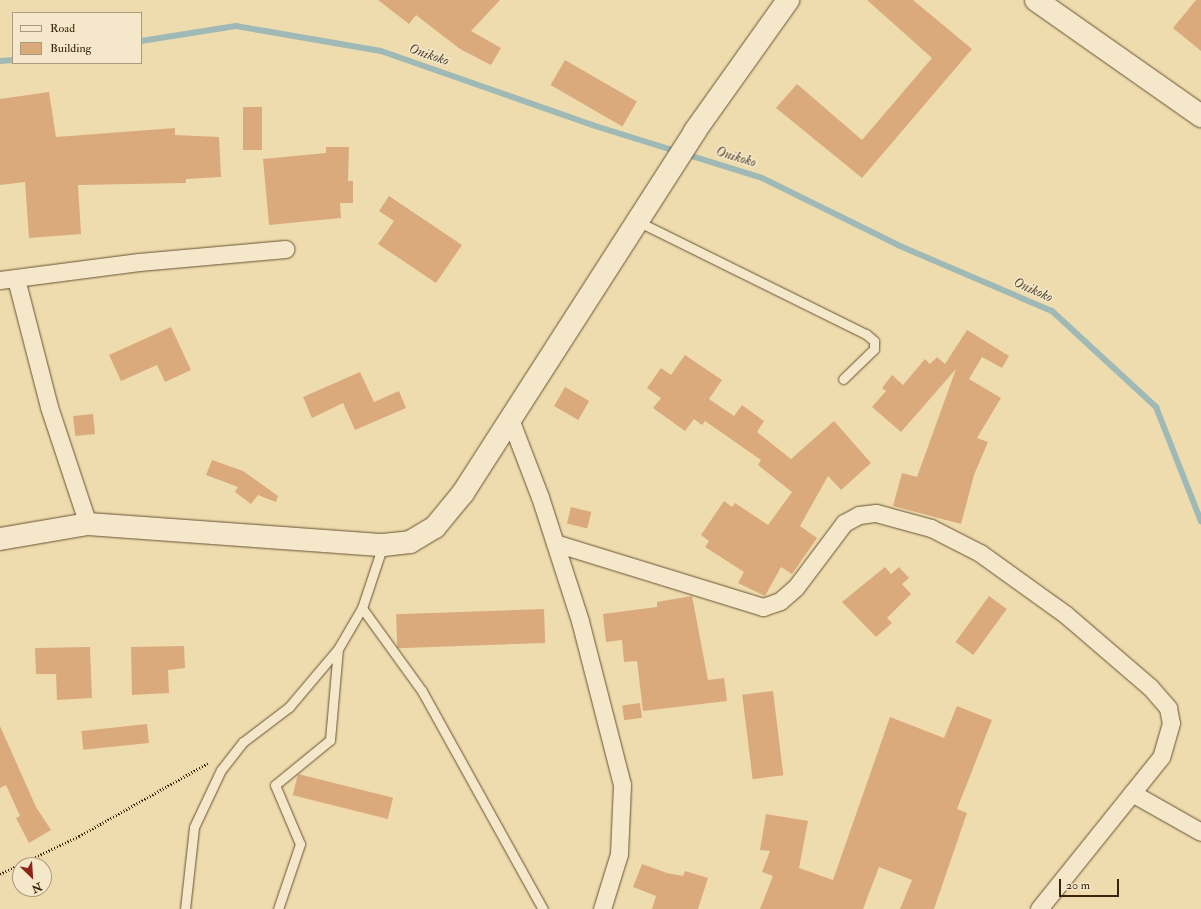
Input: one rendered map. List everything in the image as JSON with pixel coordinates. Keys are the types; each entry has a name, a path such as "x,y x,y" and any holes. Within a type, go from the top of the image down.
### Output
{"main road":[{"path":"0,539 88,524 383,545 410,542 435,527 463,492 695,131 788,0"},
{"path":"1036,0 1201,116"}],"street":[{"path":"88,524 8,280 139,262 285,249"},
{"path":"510,419 555,543 580,621 622,785 619,854 602,909"},
{"path":"555,543 763,607 780,601 796,587 844,523 859,515 876,513 930,528 980,553 1065,614 1150,687 1168,708 1171,723 1161,757 1040,909"},
{"path":"1132,793 1201,832"}],"lane":[{"path":"637,221 866,334 874,340 874,349 843,379"},
{"path":"185,909 194,827 221,770 243,742 289,707 338,649 362,608 383,545"},
{"path":"362,608 422,691 543,909"},
{"path":"278,909 300,844 275,785 330,740 338,649"}],"path":[{"path":"0,874 79,836 210,762"}],"building":[{"path":"378,0 500,0 471,31 501,48 491,65 460,49 416,15 409,24"},
{"path":"867,0 913,0 972,49 862,178 776,108 797,84 862,140 932,58"},
{"path":"1196,0 1201,0 1201,51 1173,28"},
{"path":"565,60 637,102 622,127 550,85"},
{"path":"49,92 56,137 175,128 175,135 219,137 221,177 186,179 186,183 78,185 81,234 29,238 25,182 0,185 0,99"},
{"path":"243,107 262,107 262,150 243,150"},
{"path":"326,147 349,147 348,181 353,181 353,203 340,203 341,218 269,225 263,159 326,153"},
{"path":"389,196 462,245 436,283 378,244 394,221 379,211"},
{"path":"171,327 191,370 165,382 157,365 121,381 109,355"},
{"path":"967,330 1009,356 1002,368 982,357 969,379 1001,398 977,438 988,442 974,475 961,524 893,506 902,473 917,477 956,369 901,432 872,407 886,391 882,388 892,375 903,385 925,359 930,364 937,357 945,364"},
{"path":"685,355 722,380 709,399 734,416 742,405 764,421 757,432 791,459 834,421 871,463 841,490 828,476 800,526 817,538 792,574 781,567 765,596 738,583 744,572 705,547 709,541 701,535 724,501 732,507 735,503 768,525 792,492 758,465 761,460 705,421 702,425 694,419 685,431 653,408 661,398 647,388 661,368 671,375"},
{"path":"360,372 374,402 399,391 406,408 355,430 343,403 312,418 303,397"},
{"path":"565,387 589,401 578,420 554,406"},
{"path":"93,414 95,434 75,436 73,416"},
{"path":"212,460 243,471 278,496 276,502 258,495 251,504 235,492 238,487 206,475"},
{"path":"571,507 591,512 587,529 567,523"},
{"path":"885,567 891,574 899,567 909,578 902,584 911,594 887,618 892,623 876,637 842,602"},
{"path":"692,596 708,680 724,678 727,701 643,711 637,661 624,662 622,640 606,642 603,614 657,607 657,602"},
{"path":"989,596 1007,609 973,655 955,642"},
{"path":"544,609 545,643 397,648 396,614"},
{"path":"184,646 185,668 168,670 169,693 132,695 131,647"},
{"path":"90,647 92,698 57,700 56,674 36,674 35,648"},
{"path":"773,691 783,775 753,779 742,695"},
{"path":"640,703 642,718 624,720 622,706"},
{"path":"957,706 992,720 957,809 967,813 934,909 900,909 912,880 879,867 863,909 760,909 773,876 762,872 770,851 760,850 766,814 808,821 799,868 833,880 890,717 944,738"},
{"path":"147,724 149,743 83,750 81,731"},
{"path":"0,726 36,807 51,830 29,843 16,818 20,816 6,785 0,788"},
{"path":"298,774 393,798 388,819 293,795"},
{"path":"642,864 667,873 683,876 685,871 708,878 698,909 652,909 656,896 633,887"}],"waterway":[{"name":"Onikoko","path":"142,41 236,26 381,51 592,125 762,178 900,246 1052,311 1156,407 1201,521"},
{"name":"Onikoko","path":"0,61 12,60"}]}
